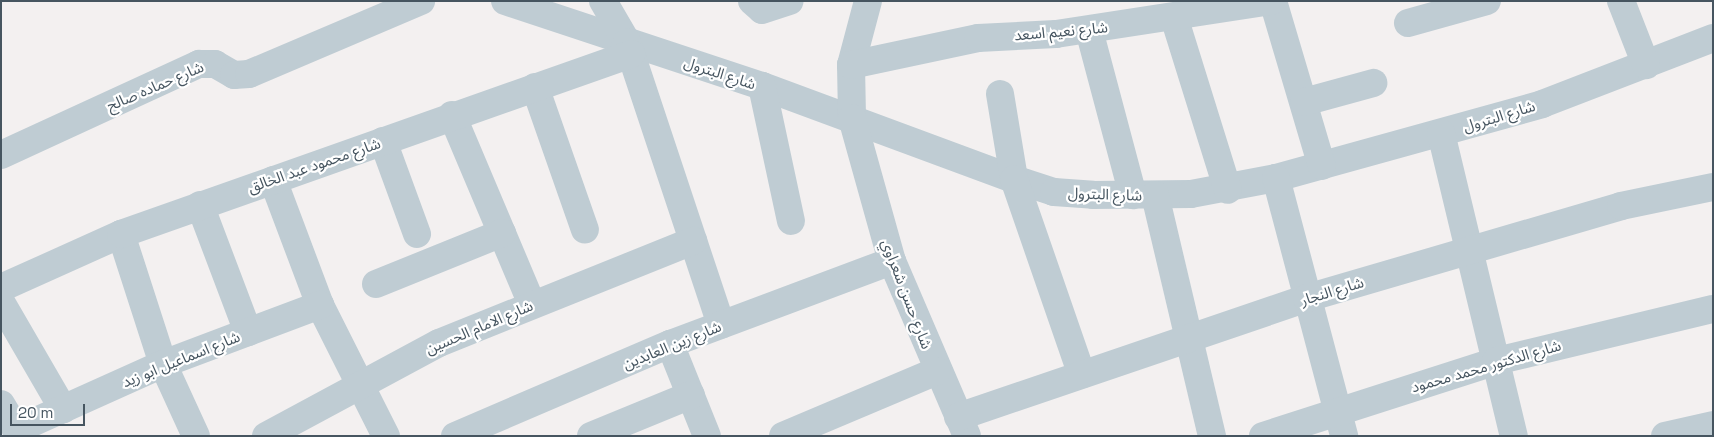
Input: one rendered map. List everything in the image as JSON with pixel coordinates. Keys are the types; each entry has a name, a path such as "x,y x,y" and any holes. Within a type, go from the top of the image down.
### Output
{"street":[{"name":"شارع حماده صالح","path":"1,155 199,64 215,64 234,75 249,74 421,1"},
{"name":"شارع البترول","path":"505,1 629,48 762,86 1014,180 1054,192 1144,195 1228,190 1441,134 1542,104 1713,38"},
{"path":"603,1 629,48 721,325"},
{"path":"752,1 762,10 790,1"},
{"name":"شارع حسن شعراوي","path":"868,1 851,65 852,118 892,261 963,427"},
{"path":"1272,1 1322,166"},
{"name":"شارع نعيم اسعد","path":"851,65 978,38 1089,30 1272,1"},
{"path":"1408,23 1487,1"},
{"path":"1621,1 1646,65"},
{"path":"1174,17 1228,190"},
{"path":"1089,30 1189,338 1212,436"},
{"name":"شارع محمود عبد الخالق","path":"1,288 121,234 535,87 629,48"},
{"path":"1304,102 1373,83"},
{"path":"762,86 791,221"},
{"path":"535,87 586,230"},
{"path":"1000,94 1014,180 1082,375"},
{"path":"452,115 532,304"},
{"path":"1441,134 1514,436"},
{"path":"383,141 416,234"},
{"path":"1276,178 1340,423"},
{"path":"273,180 320,305 386,436"},
{"name":"شارع النجار","path":"963,427 1082,375 1307,298 1621,206 1713,188"},
{"path":"200,205 248,332"},
{"path":"376,284 502,232"},
{"path":"121,234 163,364 194,435"},
{"name":"شارع الامام الحسين","path":"269,432 439,342 693,241"},
{"name":"شارع زين العابدين","path":"455,436 670,344 892,261"},
{"path":"1,302 63,409"},
{"name":"شارع اسماعيل ابو زيد","path":"18,433 63,409 163,364 320,305"},
{"name":"شارع الدكتور محمد محمود","path":"1263,436 1340,423 1496,360 1713,309"},
{"path":"670,344 707,436"},
{"path":"783,436 937,370"},
{"path":"591,436 690,395"},
{"path":"1,404 18,433"},
{"path":"1665,436 1713,424"}]}
